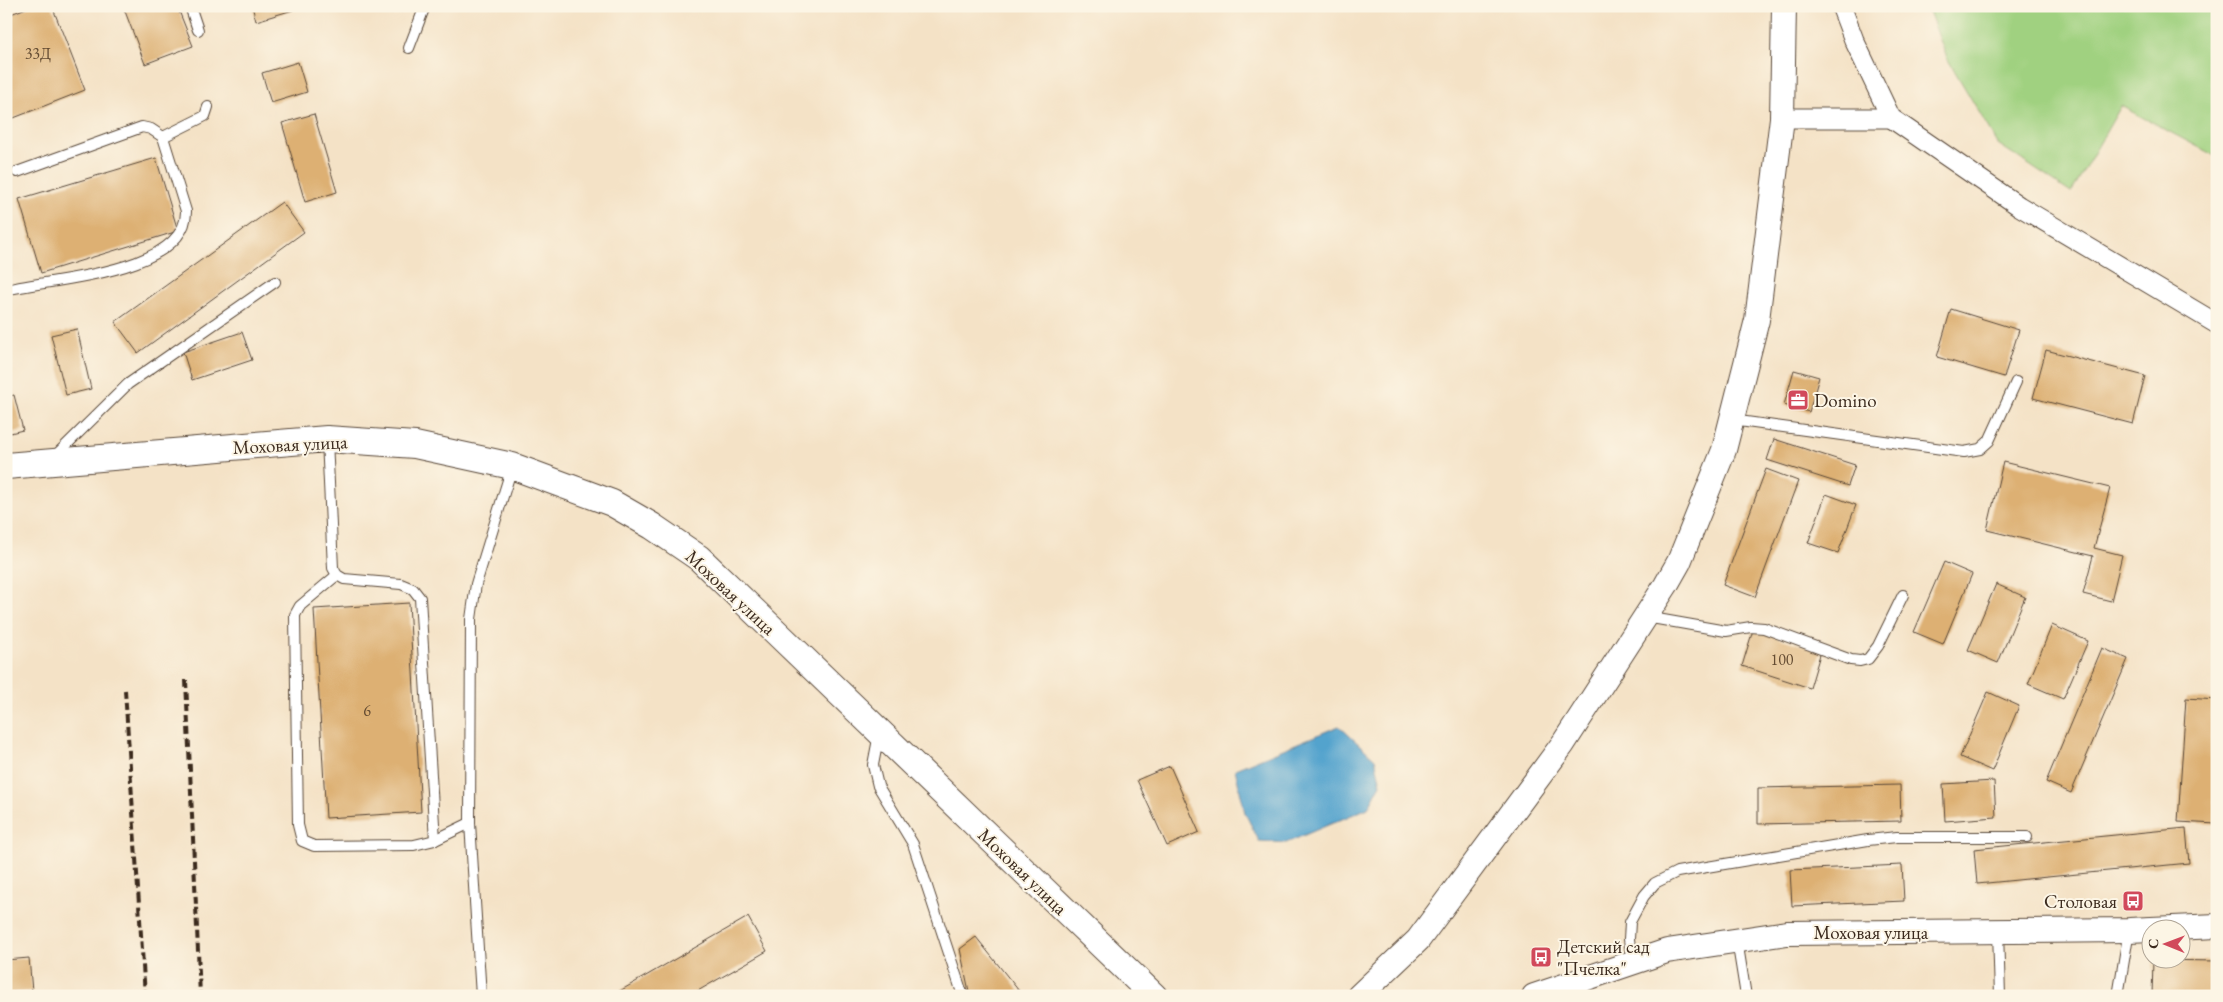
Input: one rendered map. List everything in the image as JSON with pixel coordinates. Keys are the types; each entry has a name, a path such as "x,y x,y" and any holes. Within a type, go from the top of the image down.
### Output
{"main road":[{"name":"Моховая улица","path":"6,466 327,439 415,445 512,466 612,503 652,526 699,558 1154,996"}],"street":[{"path":"1360,996 1418,940 1563,744 1666,586 1679,562 1724,450 1757,320 1782,118 1784,6"},
{"path":"1841,6 1854,40 1890,118 2019,206 2217,324"},
{"path":"1782,118 1890,118"},
{"name":"Моховая улица","path":"1534,996 1667,951 1787,932 2129,930 2217,926"}],"lane":[{"path":"190,6 198,30"},
{"path":"409,48 425,6"},
{"path":"163,137 205,116 208,107"},
{"path":"6,290 115,270 136,263 155,254 183,231 186,221 186,211 163,137 152,129 142,127 17,172"},
{"path":"48,462 128,384 275,282"},
{"path":"1732,420 1964,452 1980,449 1989,441 2016,382"},
{"path":"327,439 333,568 337,575 344,579 401,584 413,589 420,598 435,840"},
{"path":"481,996 470,823 472,611 476,584 512,466"},
{"path":"337,575 300,606 295,615 298,825 302,841 314,846 414,845 435,840 470,823"},
{"path":"1645,617 1726,631 1764,628 1851,660 1860,661 1868,659 1878,646 1903,595"},
{"path":"879,733 873,765 878,786 913,844 962,996"},
{"path":"1632,962 1629,938 1630,922 1644,896 1655,883 1677,872 1897,837 2027,837"},
{"path":"2118,996 2129,930"},
{"path":"1998,931 2000,996"},
{"path":"1737,940 1746,996"}],"green space":[{"path":"1927,6 2217,6 2217,157 2121,106 2071,193 1998,144 1947,58"}],"water":[{"path":"1339,726 1375,759 1381,784 1368,808 1286,843 1259,841 1245,813 1235,769"}],"building":[{"path":"31,6 52,6 85,90 6,121 6,16"},
{"path":"123,6 177,6 193,46 145,64"},
{"path":"252,6 292,6 293,10 256,21"},
{"path":"298,62 307,92 271,103 262,73"},
{"path":"314,114 337,192 305,202 282,123"},
{"path":"156,158 178,231 41,273 19,199"},
{"path":"282,202 304,232 138,353 115,322"},
{"path":"1951,309 2019,330 2004,377 1937,357"},
{"path":"77,329 91,389 66,395 51,335"},
{"path":"242,332 252,360 192,380 183,352"},
{"path":"2046,350 2145,376 2133,424 2033,398"},
{"path":"1794,370 1819,377 1809,412 1784,405"},
{"path":"14,395 23,430 6,434 6,397"},
{"path":"1774,439 1855,465 1848,486 1767,460"},
{"path":"2003,462 2110,488 2094,548 2122,555 2111,601 2083,594 2093,556 1987,530"},
{"path":"1766,469 1798,481 1755,597 1723,585"},
{"path":"1826,494 1856,505 1838,553 1808,543"},
{"path":"1944,562 1972,574 1943,644 1914,632"},
{"path":"1996,584 2025,597 1998,663 1968,650"},
{"path":"409,603 421,812 326,818 314,609"},
{"path":"2052,625 2088,641 2063,699 2028,684"},
{"path":"1753,630 1821,651 1810,688 1742,666"},
{"path":"2102,648 2128,659 2071,793 2046,782"},
{"path":"1988,692 2019,706 1992,771 1960,757"},
{"path":"2186,698 2217,700 2214,804 2217,805 2217,824 2178,822"},
{"path":"1170,766 1199,832 1167,846 1137,780"},
{"path":"1994,781 1996,817 1945,821 1943,784"},
{"path":"1900,785 1901,821 1758,824 1758,788"},
{"path":"2186,828 2189,863 1977,884 1974,849"},
{"path":"1902,865 1904,901 1792,906 1790,870"},
{"path":"748,917 767,951 689,996 620,996 618,992"},
{"path":"976,937 1023,996 970,996 960,949"},
{"path":"29,958 32,991 6,993 6,960"},
{"path":"2190,961 2217,961 2216,996 2152,996 2153,970 2190,970"}],"railway":[{"path":"186,680 200,996"},
{"path":"125,690 145,996"}],"place":[{"name":"Domino","path":"1798,400"},
{"name":"Столовая","path":"2133,901"},
{"name":"Детский сад \"Пчелка\"","path":"1541,957"}]}
